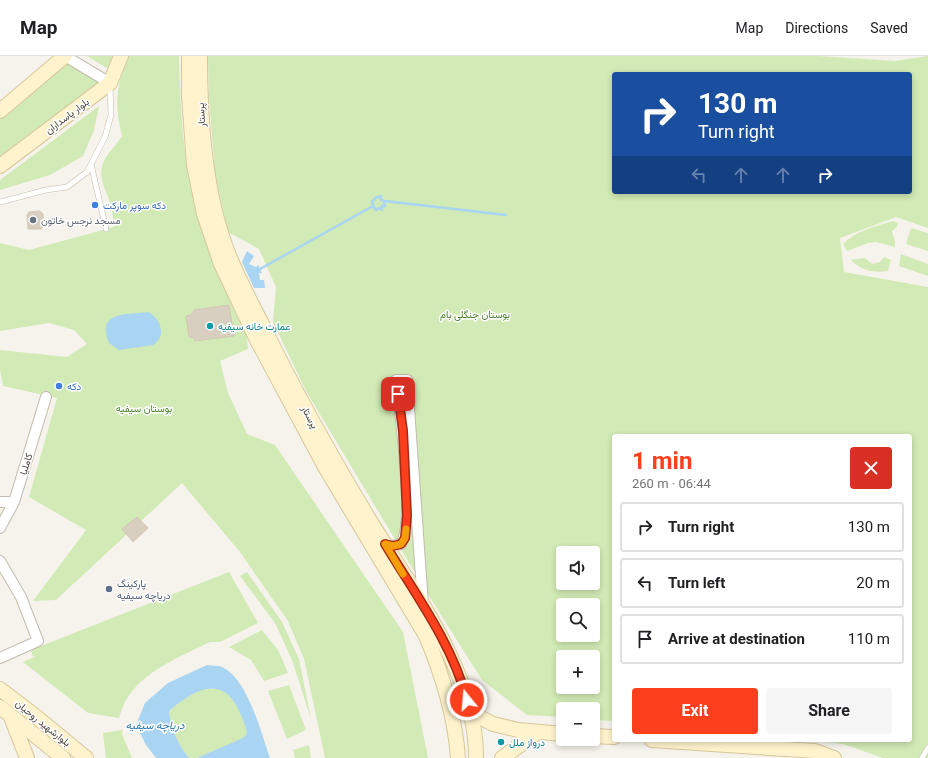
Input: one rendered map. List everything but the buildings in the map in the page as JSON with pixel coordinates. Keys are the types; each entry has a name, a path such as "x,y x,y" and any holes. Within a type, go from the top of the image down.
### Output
{"main road":[{"path":"0,111 65,56"},
{"path":"110,83 120,56"},
{"name":"پرستار","path":"189,56 189,96 194,165 204,214 221,264 257,340 325,467 426,636 437,663 450,704 455,727 458,758"},
{"name":"پرستار","path":"200,56 199,96 201,126 211,191 224,242 243,289 336,464 423,604 449,652 464,688 476,745 476,758"},
{"name":"بلوار پاسداران","path":"0,166 110,83"},
{"name":"بلوارشهید روحیان","path":"0,689 86,758"},
{"path":"5,711 27,758"},
{"name":"بلوارشهید روحیان","path":"5,711 63,758"},
{"path":"470,712 493,724 518,730 556,733"},
{"path":"502,758 538,732"},
{"path":"600,736 612,737"},
{"path":"682,742 815,751 834,758"}],"street":[{"path":"65,56 110,83"},
{"path":"385,544 393,546 401,544 405,538 407,515 403,431 396,380 407,380 423,604"},
{"name":"کاملیا","path":"0,528 14,502 46,397"},
{"path":"0,502 14,502"},
{"path":"0,561 21,597 38,641 0,658"}],"lane":[{"path":"0,202 46,190 67,187 87,172 105,137 109,122 110,83"},
{"path":"91,164 106,229"},
{"path":"922,758 928,748"}],"green space":[{"path":"87,56 115,56 110,70"},
{"name":"بوستان سیفیه","path":"128,56 179,56 184,146 195,205 209,250 247,337 248,349 220,361 228,393 247,434 275,445 403,632 428,758 325,758 304,659 288,621 240,552 182,483 56,600 33,601 86,530 29,497 57,398 3,386 0,369 0,350 67,357 87,344 74,330 49,323 0,331 0,243 29,250 114,227 112,209 103,184 101,173 105,158 122,136 117,105 121,77"},
{"name":"بوستان جنگلی بام","path":"208,56 818,56 895,61 928,56 928,228 896,217 840,238 844,272 928,287 928,758 883,758 843,744 826,742 912,742 912,434 612,434 612,721 600,720 600,702 556,702 556,717 527,715 482,680 426,591 306,391 273,322 276,287 259,249 228,232 215,174 209,97"},
{"path":"66,62 103,85 0,160 0,116"},
{"path":"99,106 94,130 83,156 50,175 0,190 0,180"},
{"path":"893,221 898,223 897,227 892,231 895,247 876,242 868,243 847,251 843,244 848,239 860,232"},
{"path":"911,228 928,233 928,251 906,244"},
{"path":"901,254 928,264 928,276 899,266"},
{"path":"884,257 891,260 888,271 877,272 864,269 859,267 851,260 865,258 872,264 880,262"},
{"path":"229,572 258,623 220,642 210,642 175,659 153,672 142,680 125,702 119,718 88,713 23,662 39,655 33,657 31,650"},
{"path":"247,572 282,622 299,659 311,719 292,660 275,623 240,576"},
{"path":"262,630 278,650 288,673 264,681 251,660 229,647"},
{"path":"289,685 306,730 287,739 268,691"},
{"path":"219,688 230,696 238,708 244,720 247,734 244,738 197,758 189,758 176,737 171,725 169,713 174,706 200,689"},
{"path":"123,730 122,734 132,758 106,758 103,733"},
{"path":"309,745 311,758 295,758 293,750"}],"water":[{"path":"247,251 254,256 249,264 256,267 258,265 262,273 259,273 260,280 264,280 265,288 254,288 242,262"},
{"path":"148,312 153,315 161,328 160,337 157,342 153,345 119,350 109,343 106,333 107,325 110,320 123,315"},
{"name":"دریاچه سیفیه","path":"207,665 222,667 231,673 239,683 246,694 258,721 270,758 197,758 243,738 247,734 240,713 231,697 219,690 212,689 197,692 175,705 169,712 171,725 189,758 156,758 146,745 136,725 145,703 168,683"}],"waterway":[{"path":"260,269 373,206 376,210 379,208 382,210 382,206 385,206 385,201 381,200 381,196 375,198 372,201 373,206"},
{"path":"385,201 506,215"}],"slow traffic":[{"path":"403,574 385,544 393,546 401,544 405,538 406,529"}],"place":[{"name":"دکه سوپر مارکت","path":"95,205"},
{"name":"مسجد نرجس خاتون","path":"33,220"},
{"name":"عمارت خانه سیفیه","path":"210,326"},
{"name":"دکه","path":"59,386"},
{"name":"پارکینگ دریاچه سیفیه","path":"109,589"},
{"name":"درواز ملل","path":"501,742"}],"route":[{"path":"398,394 403,431 407,515 405,538 401,544 393,546 385,544 423,604 449,652 464,688 467,700"}]}
